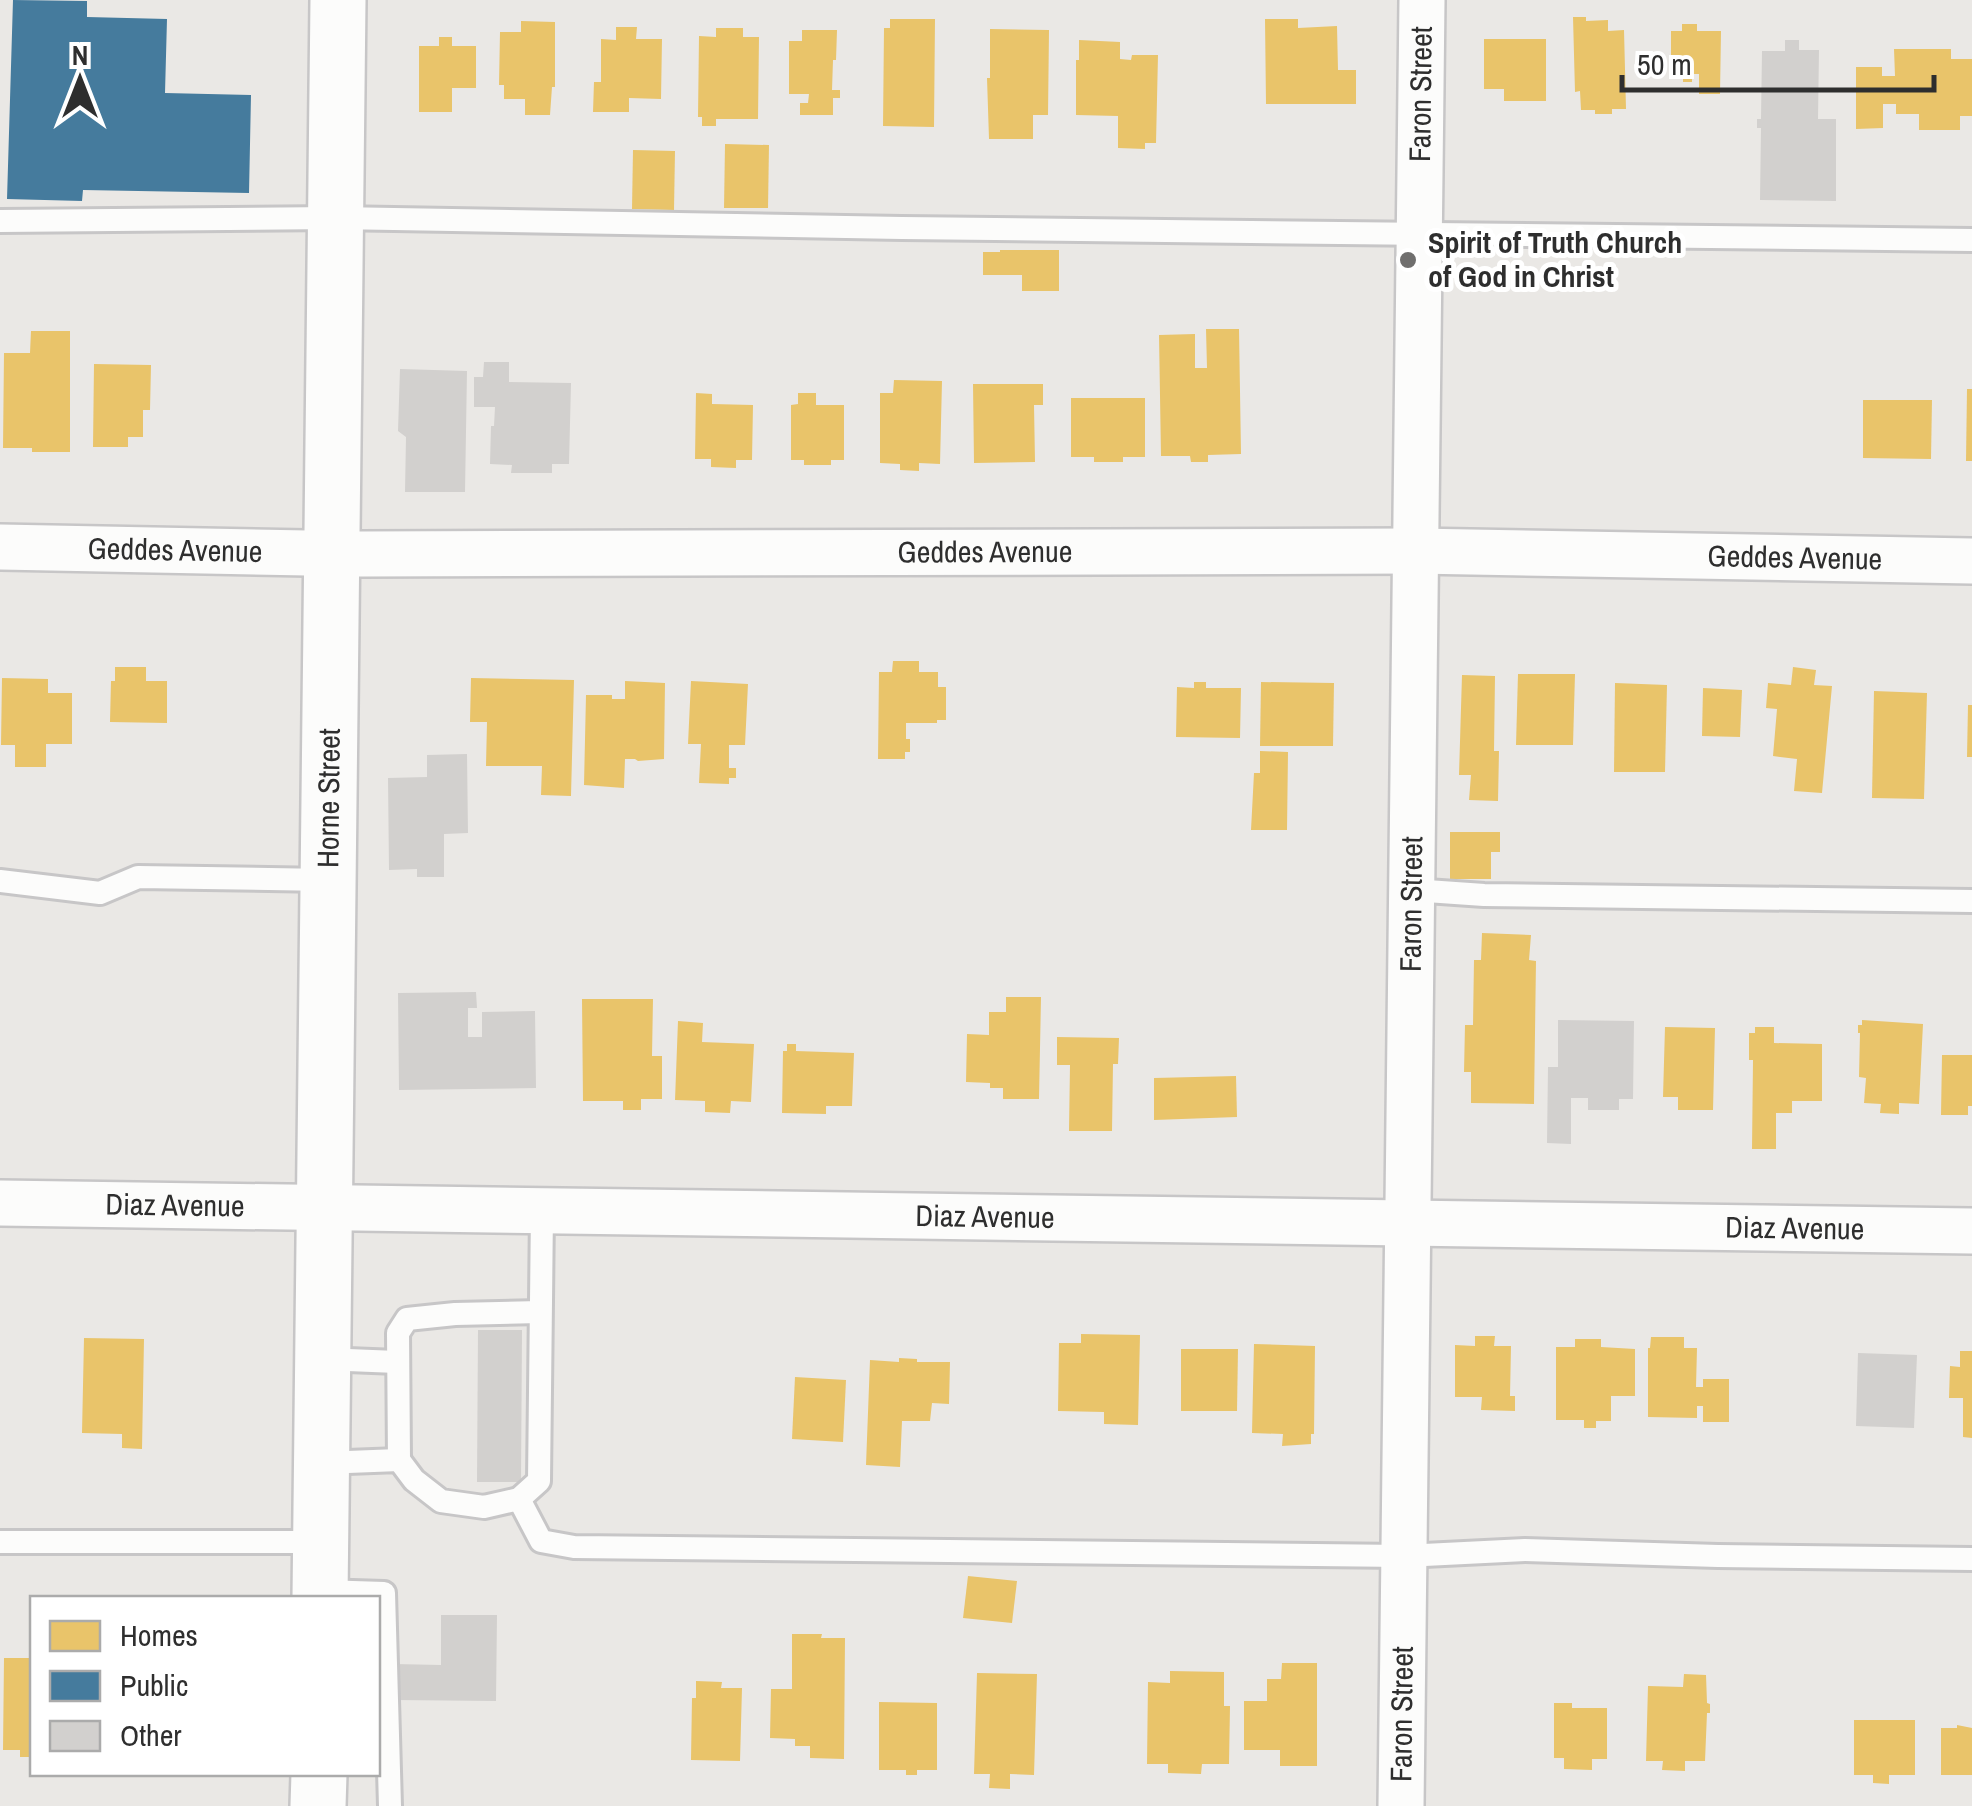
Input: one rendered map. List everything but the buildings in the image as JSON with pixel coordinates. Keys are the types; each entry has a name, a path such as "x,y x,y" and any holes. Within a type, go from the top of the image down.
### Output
{"street":[{"name":"Horne Street","path":"320,1577 338,0"},
{"name":"Faron Street","path":"1401,1806 1422,0"},
{"name":"Geddes Avenue","path":"0,547 332,553 1416,551 1972,562"},
{"name":"Diaz Avenue","path":"0,1203 1972,1231"},
{"path":"318,1776 318,1806"}],"lane":[{"path":"0,221 336,218 1972,240"},
{"path":"0,882 100,894 138,877 328,880"},
{"path":"1412,890 1484,895 1972,901"},
{"path":"540,1312 406,1319 398,1333 399,1460 414,1480 441,1501 484,1507 520,1498 539,1481 542,1210"},
{"path":"323,1360 397,1362"},
{"path":"322,1463 399,1460"},
{"path":"520,1498 541,1541 574,1547 1404,1556 1525,1550 1972,1559"},
{"path":"0,1542 320,1577 384,1593 383,1738 390,1806"}],"place":[{"name":"Spirit of Truth Church of God in Christ","path":"1408,260"}]}
